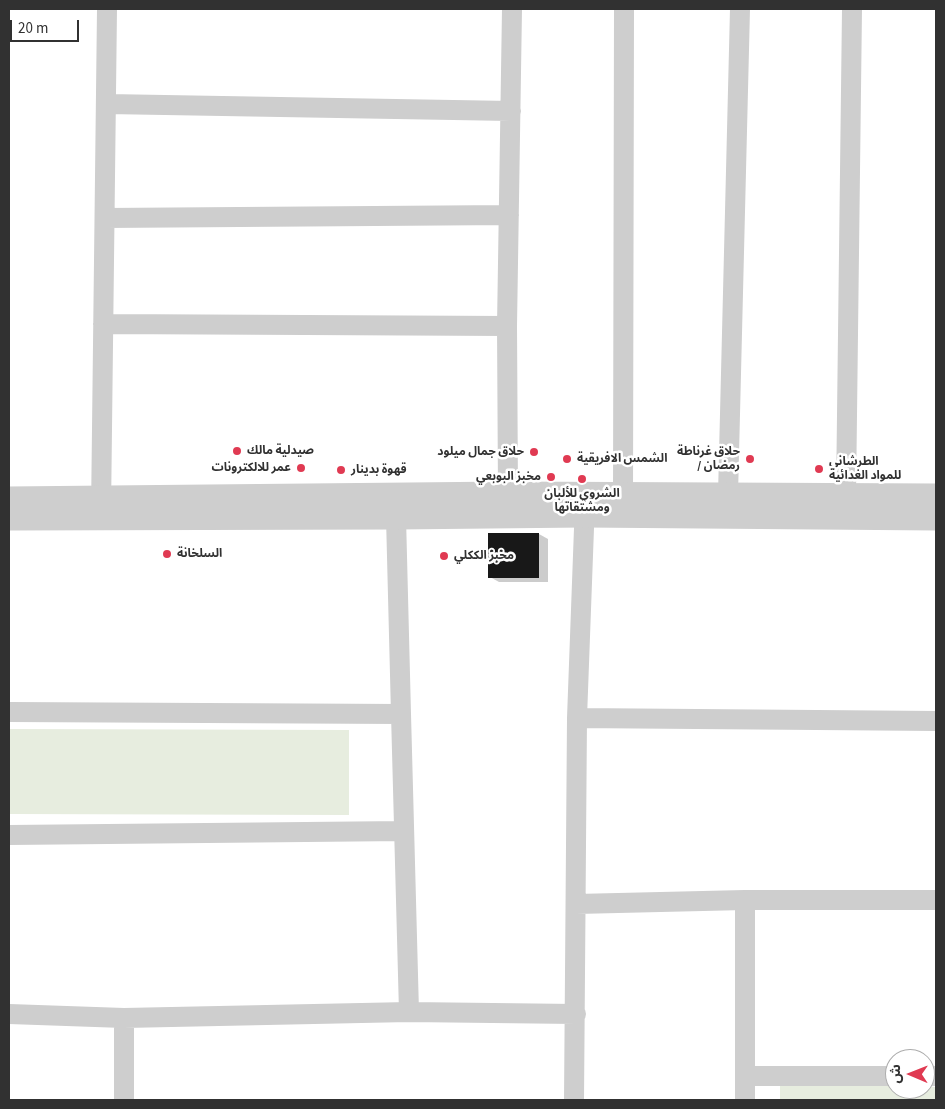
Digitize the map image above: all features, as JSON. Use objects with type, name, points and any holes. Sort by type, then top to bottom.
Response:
[{"type":"street","points":[[101,508],[107,9]]},
{"type":"street","points":[[508,494],[507,326],[512,9]]},
{"type":"street","points":[[623,494],[624,9]]},
{"type":"street","points":[[728,495],[740,9]]},
{"type":"street","points":[[846,496],[852,9]]},
{"type":"street","points":[[107,104],[511,111]]},
{"type":"street","points":[[105,218],[509,215]]},
{"type":"street","points":[[103,324],[507,326]]},
{"type":"street","points":[[9,518],[101,508],[508,494],[584,504],[936,518]]},
{"type":"street","points":[[9,499],[101,508],[396,517],[584,504],[623,494],[936,496]]},
{"type":"street","points":[[574,1100],[577,718],[584,504]]},
{"type":"street","points":[[396,517],[409,1012]]},
{"type":"street","points":[[9,712],[401,714]]},
{"type":"street","points":[[577,718],[936,721]]},
{"type":"street","points":[[9,835],[404,831]]},
{"type":"street","points":[[576,904],[745,900],[936,900]]},
{"type":"street","points":[[745,900],[745,1100]]},
{"type":"street","points":[[9,1014],[124,1018],[409,1012],[576,1014]]},
{"type":"street","points":[[124,1018],[124,1100]]},
{"type":"street","points":[[745,1076],[885,1076]]},
{"type":"shaded area","points":[[9,729],[349,730],[349,815],[9,814]]},
{"type":"shaded area","points":[[780,1083],[885,1086],[885,1099],[935,1099],[936,1087],[936,1100],[780,1100]]},
{"type":"building","points":[[488,533],[539,533],[539,578],[488,578]]},
{"type":"place","name":"صيدلية مالك","points":[[237,451]]},
{"type":"place","name":"حلاق جمال ميلود","points":[[534,452]]},
{"type":"place","name":"الشمس الافريقية","points":[[567,459]]},
{"type":"place","name":"حلاق غرناطة / رمضان","points":[[750,459]]},
{"type":"place","name":"عمر للالكترونات","points":[[301,468]]},
{"type":"place","name":"الطرشاني للمواد الغدائية","points":[[819,469]]},
{"type":"place","name":"قهوة بدينار","points":[[341,470]]},
{"type":"place","name":"مخبز البوبعي","points":[[551,477]]},
{"type":"place","name":"الشروي للألبان ومشتقاتها","points":[[582,479]]},
{"type":"place","name":"السلخانة","points":[[167,554]]},
{"type":"place","name":"مخبز الككلي","points":[[444,556]]}]
